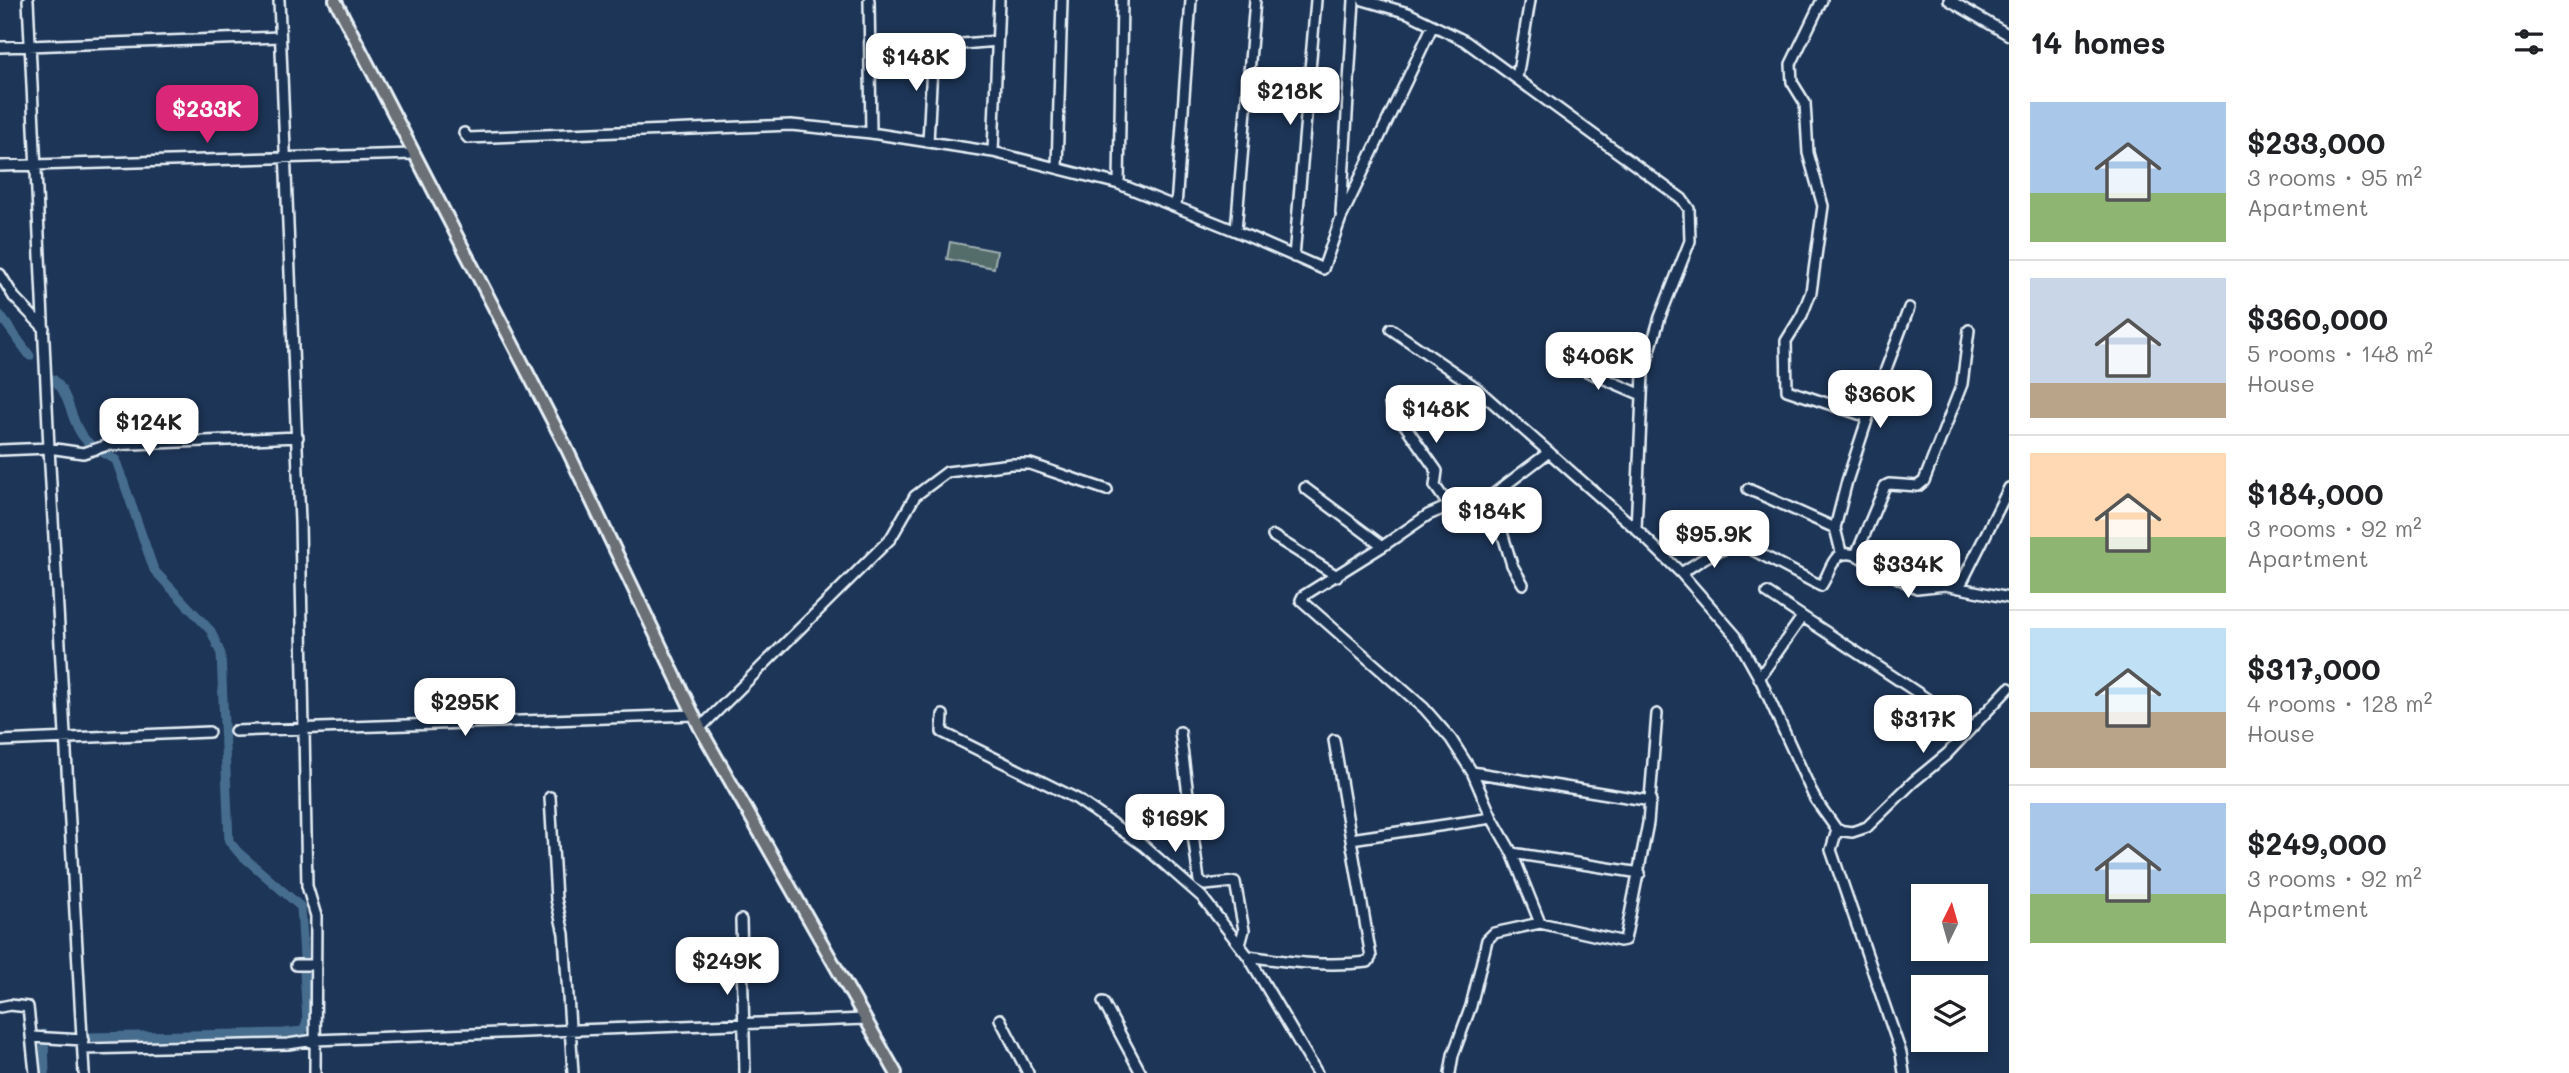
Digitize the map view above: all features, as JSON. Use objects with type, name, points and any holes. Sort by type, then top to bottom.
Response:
[{"type":"main road","points":[[335,0],[565,445],[700,729],[892,1070]]},
{"type":"street","points":[[28,0],[38,165],[49,447],[84,1073]]},
{"type":"street","points":[[279,0],[298,437],[307,887],[316,916],[315,1073]]},
{"type":"street","points":[[869,0],[871,133]]},
{"type":"street","points":[[993,152],[999,0]]},
{"type":"street","points":[[1057,168],[1062,0]]},
{"type":"street","points":[[1119,184],[1122,0]]},
{"type":"street","points":[[1176,207],[1191,0]]},
{"type":"street","points":[[1236,231],[1255,0]]},
{"type":"street","points":[[1294,257],[1316,0]]},
{"type":"street","points":[[1341,218],[1354,0]]},
{"type":"street","points":[[1363,0],[1408,13],[1465,41],[1682,200],[1689,209],[1690,241],[1660,317],[1643,374],[1636,529]]},
{"type":"street","points":[[1517,78],[1530,0]]},
{"type":"street","points":[[1822,0],[1791,64],[1792,82],[1805,103],[1808,153],[1823,206],[1811,292],[1802,315],[1786,341],[1787,390],[1868,417]]},
{"type":"street","points":[[1949,0],[2009,35]]},
{"type":"street","points":[[464,133],[468,138],[791,125],[871,133],[993,152],[1119,184],[1323,269],[1341,218],[1433,25]]},
{"type":"street","points":[[0,47],[280,37]]},
{"type":"street","points":[[870,52],[997,41]]},
{"type":"street","points":[[928,142],[933,47]]},
{"type":"street","points":[[0,166],[414,155]]},
{"type":"street","points":[[0,274],[14,297],[44,328]]},
{"type":"street","points":[[1681,573],[1717,551],[1741,546],[1821,586],[1841,552],[1835,528],[1868,417],[1909,308]]},
{"type":"street","points":[[1391,329],[1474,386],[1636,529],[1681,573],[1736,636],[1759,678],[1815,799],[1837,830],[1852,832],[1867,827],[1913,782],[1947,754],[2009,688]]},
{"type":"street","points":[[1856,555],[1885,486],[1918,486],[1924,481],[1962,384],[1969,330]]},
{"type":"street","points":[[1566,362],[1642,395]]},
{"type":"street","points":[[1390,404],[1437,471],[1435,485],[1449,506]]},
{"type":"street","points":[[0,450],[49,447],[83,453],[108,445],[298,437]]},
{"type":"street","points":[[1540,923],[1513,853],[1492,818],[1472,772],[1451,739],[1424,708],[1302,602],[1303,596],[1428,515],[1449,506],[1491,496],[1549,452]]},
{"type":"street","points":[[700,729],[891,538],[915,496],[947,472],[1030,464],[1107,490]]},
{"type":"street","points":[[1305,488],[1383,546]]},
{"type":"street","points":[[1959,588],[2009,488]]},
{"type":"street","points":[[1748,489],[1835,528]]},
{"type":"street","points":[[1491,496],[1512,565],[1523,584]]},
{"type":"street","points":[[1273,536],[1337,576]]},
{"type":"street","points":[[1841,552],[1856,555],[1917,588],[1945,585],[2009,596]]},
{"type":"street","points":[[1767,593],[1971,728]]},
{"type":"street","points":[[1759,678],[1802,617]]},
{"type":"street","points":[[235,731],[694,715]]},
{"type":"street","points":[[943,715],[942,732],[1077,799],[1144,846],[1202,897],[1248,956],[1317,1073]]},
{"type":"street","points":[[1450,1073],[1453,1055],[1471,1006],[1487,940],[1494,933],[1540,923],[1625,940],[1640,873],[1651,801],[1657,715]]},
{"type":"street","points":[[0,741],[209,732]]},
{"type":"street","points":[[1180,732],[1199,881],[1205,885],[1235,882],[1244,930],[1240,946]]},
{"type":"street","points":[[1248,956],[1318,964],[1368,962],[1371,952],[1334,740]]},
{"type":"street","points":[[1472,772],[1651,801]]},
{"type":"street","points":[[550,797],[556,900],[564,934],[573,1073]]},
{"type":"street","points":[[1351,839],[1492,818]]},
{"type":"street","points":[[1837,830],[1831,850],[1901,1053],[1904,1073]]},
{"type":"street","points":[[1513,853],[1640,873]]},
{"type":"street","points":[[741,920],[745,1073]]},
{"type":"street","points":[[296,965],[315,965]]},
{"type":"street","points":[[1103,1002],[1140,1073]]},
{"type":"street","points":[[0,1007],[10,1004],[28,1007],[39,1038],[35,1073]]},
{"type":"street","points":[[39,1038],[83,1044],[288,1044],[315,1040],[865,1018]]},
{"type":"street","points":[[1000,1019],[1028,1073]]},
{"type":"green space","points":[[950,242],[997,251],[994,268],[947,259]]},
{"type":"waterway","points":[[0,315],[30,356]]},
{"type":"waterway","points":[[53,379],[64,394],[78,429],[90,444]]},
{"type":"waterway","points":[[100,451],[116,460],[154,570],[211,631],[221,654],[229,841],[301,907],[304,958]]},
{"type":"waterway","points":[[89,1037],[303,1031],[307,1021],[304,972]]},
{"type":"waterway","points":[[44,1034],[45,1073]]}]
